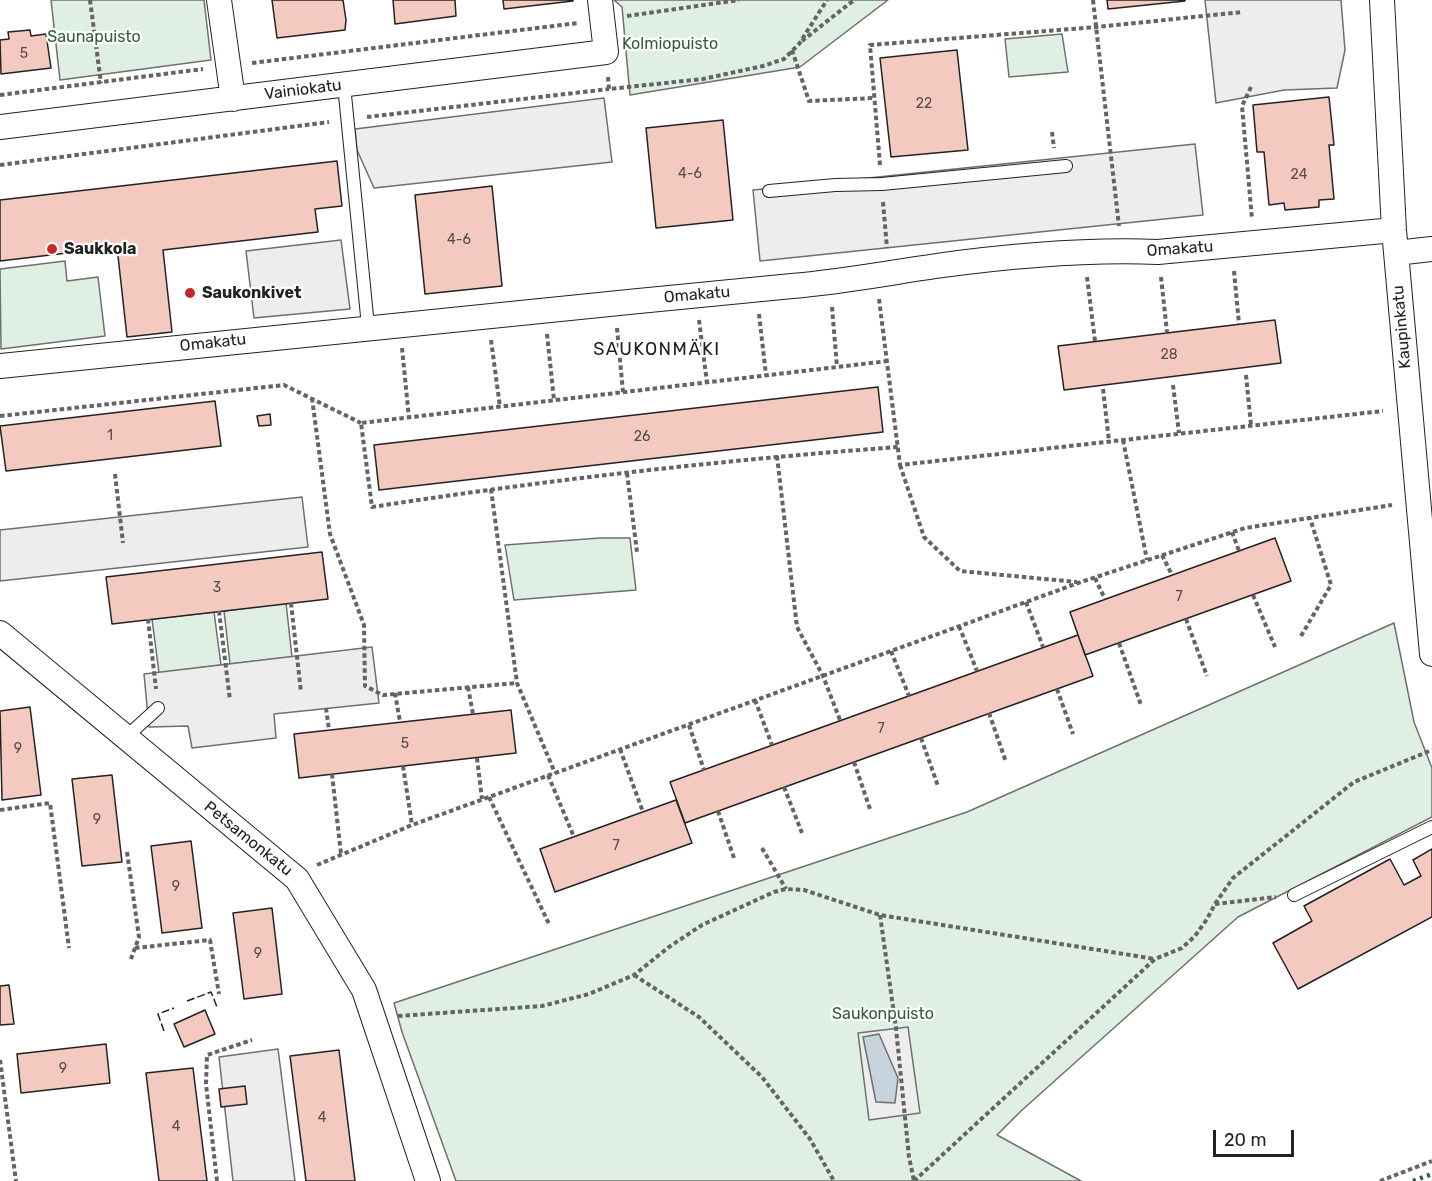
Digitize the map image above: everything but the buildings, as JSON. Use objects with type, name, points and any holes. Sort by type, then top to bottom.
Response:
[{"type":"street","points":[[219,0],[233,99]]},
{"type":"street","name":"Kaupinkatu","points":[[1382,0],[1395,241],[1432,654]]},
{"type":"street","points":[[601,10],[606,52]]},
{"type":"street","name":"Vainiokatu","points":[[0,127],[606,52]]},
{"type":"street","name":"Omakatu","points":[[0,366],[368,326],[830,283],[939,266],[1084,252],[1158,252],[1231,245],[1395,241],[1432,249]]},
{"type":"street","name":"Petsamonkatu","points":[[0,633],[297,879],[364,990],[428,1181]]},
{"type":"lane","points":[[344,85],[368,326]]},
{"type":"lane","points":[[769,191],[835,185],[882,184],[1066,166]]},
{"type":"lane","points":[[125,738],[158,708]]},
{"type":"lane","points":[[1294,896],[1432,827]]},
{"type":"path","points":[[90,0],[101,81],[100,116]]},
{"type":"path","points":[[0,94],[227,67],[601,10],[739,0]]},
{"type":"path","points":[[799,44],[827,0]]},
{"type":"path","points":[[0,165],[347,120],[703,79],[784,59],[799,44],[854,0]]},
{"type":"path","points":[[1093,0],[1122,251]]},
{"type":"path","points":[[888,253],[870,45],[1096,27],[1242,12]]},
{"type":"path","points":[[792,50],[809,101],[874,98]]},
{"type":"path","points":[[606,52],[609,89]]},
{"type":"path","points":[[1242,220],[1252,219],[1242,106],[1251,87]]},
{"type":"path","points":[[1231,245],[1239,324]]},
{"type":"path","points":[[1084,252],[1095,341]]},
{"type":"path","points":[[1158,252],[1167,332]]},
{"type":"path","points":[[875,275],[900,465],[924,537],[960,572],[1081,582]]},
{"type":"path","points":[[830,283],[837,367]]},
{"type":"path","points":[[757,290],[766,375]]},
{"type":"path","points":[[696,295],[706,383]]},
{"type":"path","points":[[614,303],[623,392]]},
{"type":"path","points":[[545,309],[555,400]]},
{"type":"path","points":[[488,315],[500,407]]},
{"type":"path","points":[[399,323],[409,418]]},
{"type":"path","points":[[0,417],[284,384],[361,423],[888,361]]},
{"type":"path","points":[[1246,375],[1251,425]]},
{"type":"path","points":[[1173,385],[1179,433]]},
{"type":"path","points":[[1103,389],[1109,441]]},
{"type":"path","points":[[312,399],[330,534],[364,625],[365,686],[382,695],[517,683]]},
{"type":"path","points":[[900,465],[1383,411]]},
{"type":"path","points":[[361,423],[372,507],[490,489],[627,473],[777,456],[898,447]]},
{"type":"path","points":[[1123,440],[1147,560]]},
{"type":"path","points":[[777,456],[797,627],[823,675],[840,720]]},
{"type":"path","points":[[627,473],[637,552]]},
{"type":"path","points":[[116,474],[123,543]]},
{"type":"path","points":[[490,489],[517,683],[555,773]]},
{"type":"path","points":[[314,866],[482,799],[1095,577],[1245,528],[1392,506]]},
{"type":"path","points":[[1301,636],[1331,585],[1310,518]]},
{"type":"path","points":[[1232,532],[1239,551]]},
{"type":"path","points":[[1162,555],[1172,575]]},
{"type":"path","points":[[1095,577],[1105,599]]},
{"type":"path","points":[[1253,595],[1275,647]]},
{"type":"path","points":[[1026,602],[1043,647]]},
{"type":"path","points":[[291,603],[301,692]]},
{"type":"path","points":[[219,611],[230,700]]},
{"type":"path","points":[[148,619],[158,708]]},
{"type":"path","points":[[1186,619],[1207,676]]},
{"type":"path","points":[[959,626],[977,671]]},
{"type":"path","points":[[1119,643],[1141,705]]},
{"type":"path","points":[[891,651],[909,696]]},
{"type":"path","points":[[468,687],[473,714]]},
{"type":"path","points":[[1057,689],[1073,734]]},
{"type":"path","points":[[395,693],[400,722]]},
{"type":"path","points":[[755,700],[772,745]]},
{"type":"path","points":[[326,708],[329,730]]},
{"type":"path","points":[[989,713],[1006,762]]},
{"type":"path","points":[[689,724],[704,770]]},
{"type":"path","points":[[921,738],[938,786]]},
{"type":"path","points":[[620,749],[643,812]]},
{"type":"path","points":[[914,1181],[1155,959],[1182,948],[1195,936],[1233,878],[1354,782],[1432,750]]},
{"type":"path","points":[[477,758],[482,799]]},
{"type":"path","points":[[854,762],[870,809]]},
{"type":"path","points":[[403,766],[412,825]]},
{"type":"path","points":[[332,774],[341,854]]},
{"type":"path","points":[[548,775],[574,837]]},
{"type":"path","points":[[784,787],[802,833]]},
{"type":"path","points":[[489,797],[549,924]]},
{"type":"path","points":[[0,810],[50,803],[69,948]]},
{"type":"path","points":[[718,811],[734,858]]},
{"type":"path","points":[[762,848],[786,889]]},
{"type":"path","points":[[127,852],[139,937],[131,959]]},
{"type":"path","points":[[376,1025],[392,1016],[542,1006],[589,994],[634,975],[669,946],[702,925],[774,892],[786,889],[804,890],[880,915],[1155,959]]},
{"type":"path","points":[[1215,904],[1294,896]]},
{"type":"path","points":[[880,915],[896,1028],[909,1157],[914,1181]]},
{"type":"path","points":[[135,948],[210,940],[219,994]]},
{"type":"path","points":[[634,975],[699,1017],[762,1077],[810,1139],[834,1181]]},
{"type":"path","points":[[217,1181],[206,1084],[207,1054],[252,1040]]},
{"type":"path","points":[[0,1060],[16,1181]]},
{"type":"path","points":[[1380,1181],[1432,1161]]},
{"type":"green space","name":"Saunapuisto","points":[[51,0],[204,0],[211,60],[60,80]]},
{"type":"green space","name":"Kolmiopuisto","points":[[614,0],[888,0],[800,67],[630,95],[622,7]]},
{"type":"green space","points":[[1062,34],[1068,72],[1009,77],[1005,39]]},
{"type":"green space","points":[[65,261],[67,281],[98,277],[105,336],[1,349],[0,269]]},
{"type":"green space","points":[[630,538],[636,590],[514,600],[505,545]]},
{"type":"green space","points":[[286,603],[292,657],[230,664],[224,611]]},
{"type":"green space","points":[[214,612],[221,665],[159,673],[152,619]]},
{"type":"green space","name":"Saukonpuisto","points":[[1394,623],[1414,722],[1432,768],[1432,817],[1238,917],[997,1135],[1081,1181],[456,1181],[402,1032],[394,1003],[967,812]]},
{"type":"shaded area","points":[[1205,0],[1341,0],[1345,50],[1337,88],[1284,90],[1216,103]]},
{"type":"shaded area","points":[[604,98],[612,162],[374,188],[357,150],[355,129]]},
{"type":"shaded area","points":[[1195,144],[1203,215],[760,261],[753,190]]},
{"type":"shaded area","points":[[341,240],[350,309],[254,318],[246,251]]},
{"type":"shaded area","points":[[302,497],[308,547],[0,581],[0,530]]},
{"type":"shaded area","points":[[372,647],[379,703],[274,714],[276,738],[192,748],[188,726],[149,727],[144,674]]},
{"type":"shaded area","points":[[908,1027],[920,1113],[869,1120],[858,1033]]},
{"type":"shaded area","points":[[879,1034],[898,1078],[895,1103],[876,1102],[863,1037]]},
{"type":"shaded area","points":[[278,1049],[295,1181],[233,1181],[219,1057]]},
{"type":"hedge","points":[[1413,1181],[1432,1174]]},
{"type":"fence","points":[[187,1001],[211,992],[217,1007]]},
{"type":"fence","points":[[164,1031],[158,1014],[174,1008]]},
{"type":"place","name":"Saukkola","points":[[52,249]]},
{"type":"place","name":"Saukonkivet","points":[[190,293]]},
{"type":"district","name":"SAUKONMÄKI","points":[[657,350]]}]
